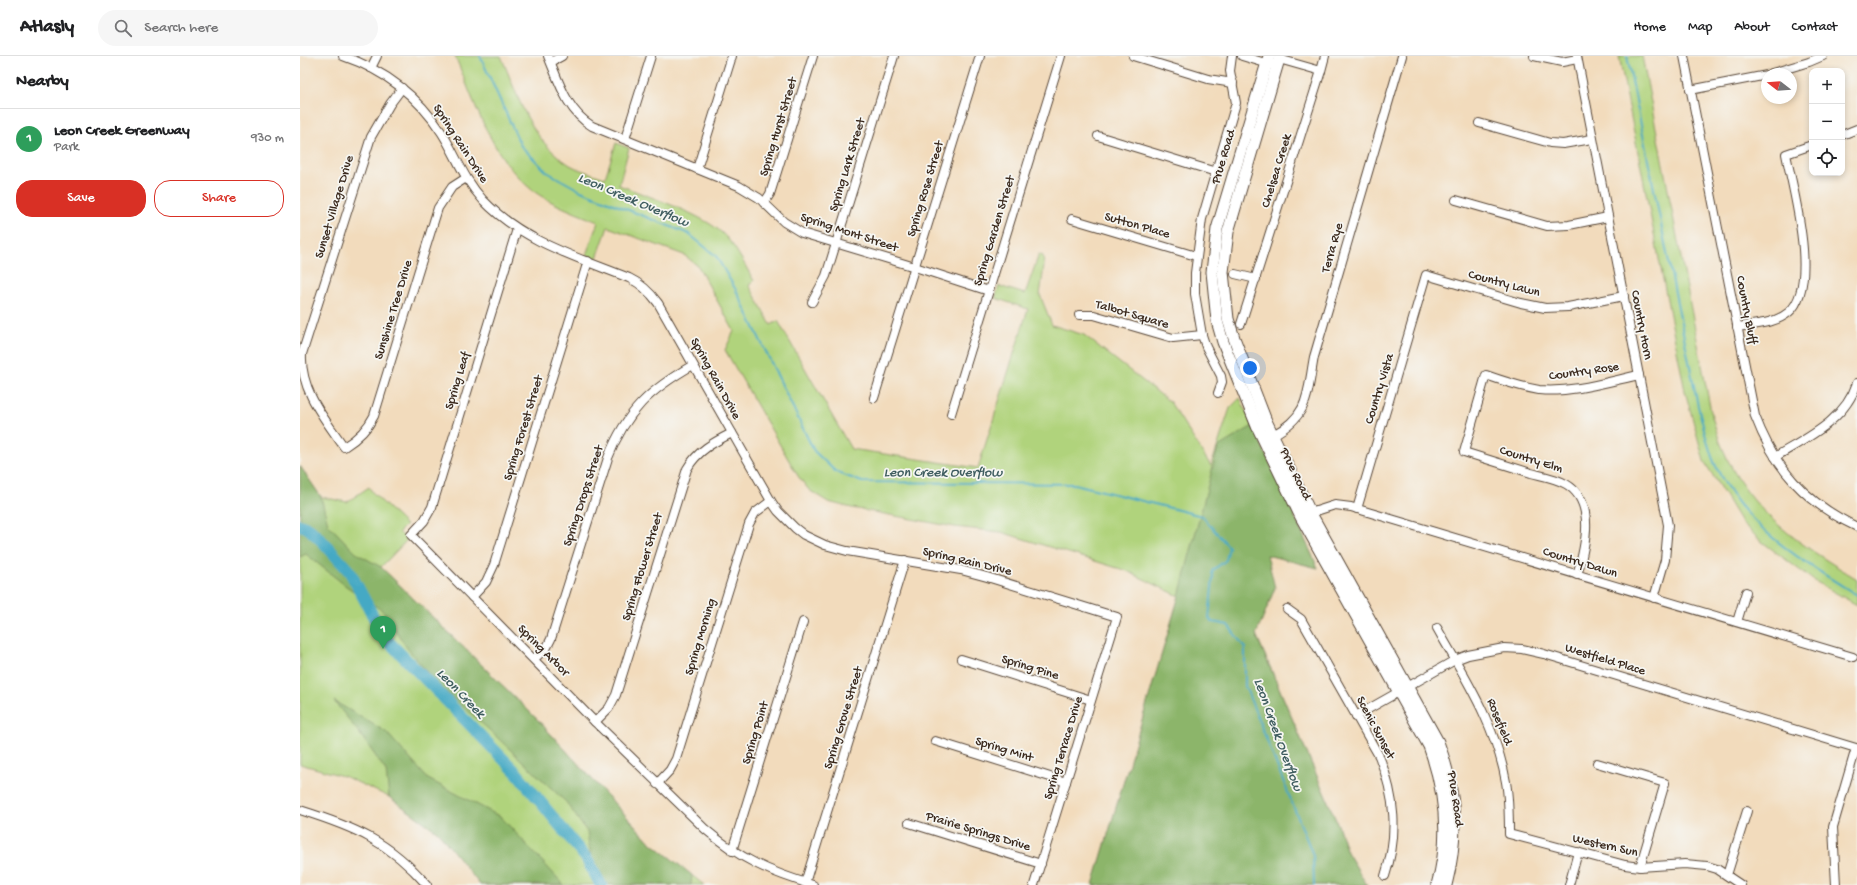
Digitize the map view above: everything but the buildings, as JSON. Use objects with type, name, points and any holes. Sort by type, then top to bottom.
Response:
[{"type":"main road","name":"Prue Road","points":[[1274,60],[1217,229],[1212,272],[1217,321],[1223,342],[1257,426],[1305,514]]},
{"type":"main road","name":"Prue Road","points":[[1274,60],[1228,232],[1223,272],[1228,319],[1234,338],[1305,514],[1334,580],[1438,742],[1452,783],[1454,828],[1453,848],[1446,885]]},
{"type":"main road","points":[[1217,229],[1228,232]]},
{"type":"main road","name":"Prue Road","points":[[1404,689],[1429,746],[1441,786],[1446,830],[1443,861],[1437,885]]},
{"type":"street","name":"Spring Rain Drive","points":[[343,56],[372,68],[402,88],[420,104],[442,134],[466,178],[483,200],[518,229],[547,245],[637,282],[651,293],[771,501],[778,511],[795,528],[820,543],[848,551],[905,560],[986,577],[1117,618]]},
{"type":"street","points":[[372,68],[377,56]]},
{"type":"street","points":[[549,59],[562,56]]},
{"type":"street","points":[[625,139],[650,56]]},
{"type":"street","points":[[697,169],[732,56]]},
{"type":"street","name":"Spring Hurst Street","points":[[764,203],[770,194],[814,56]]},
{"type":"street","name":"Spring Lark Street","points":[[812,302],[826,276],[894,56]]},
{"type":"street","name":"Spring Rose Street","points":[[874,398],[980,56]]},
{"type":"street","name":"Spring Garden Street","points":[[951,414],[1061,56]]},
{"type":"street","points":[[1133,56],[1208,79],[1233,83]]},
{"type":"street","points":[[1218,393],[1222,382],[1221,376],[1206,347],[1202,335],[1196,294],[1196,256],[1202,219],[1236,104],[1230,71],[1232,56]]},
{"type":"street","points":[[1242,56],[1274,60],[1320,71]]},
{"type":"street","name":"Chelsea Creek","points":[[1241,324],[1325,56]]},
{"type":"street","name":"Terra Rye","points":[[1273,435],[1287,427],[1297,417],[1305,404],[1314,357],[1402,56]]},
{"type":"street","points":[[1534,56],[1562,62],[1577,58]]},
{"type":"street","name":"Country Bluff","points":[[1684,56],[1755,416],[1762,434],[1775,457],[1793,482],[1806,495],[1837,518],[1857,527]]},
{"type":"street","points":[[1788,68],[1823,56]]},
{"type":"street","name":"Country Horn","points":[[1577,58],[1668,525],[1665,560],[1654,598]]},
{"type":"street","name":"Spring Mont Street","points":[[549,59],[566,97],[578,115],[592,126],[752,192],[789,226],[802,233],[989,291]]},
{"type":"street","points":[[1690,90],[1761,75]]},
{"type":"street","name":"Sunset Village Drive","points":[[344,447],[304,386],[301,370],[302,354],[371,137],[390,104],[402,88]]},
{"type":"street","points":[[1479,123],[1550,143],[1564,144],[1592,139]]},
{"type":"street","points":[[1845,134],[1857,129]]},
{"type":"street","points":[[1098,136],[1216,172]]},
{"type":"street","points":[[1737,327],[1770,322],[1790,311],[1797,302],[1804,271],[1804,248],[1786,154],[1809,146]]},
{"type":"street","name":"Sunshine Tree Drive","points":[[344,447],[364,432],[374,416],[438,208],[452,187],[466,178]]},
{"type":"street","points":[[1456,200],[1547,226],[1568,225],[1608,217]]},
{"type":"street","name":"Sutton Place","points":[[1072,219],[1196,256]]},
{"type":"street","name":"Spring Leaf","points":[[411,535],[424,521],[432,507],[518,229]]},
{"type":"street","name":"Spring Forest Street","points":[[472,597],[486,582],[494,565],[588,261]]},
{"type":"street","points":[[1235,274],[1256,279]]},
{"type":"street","name":"Country Lawn","points":[[1426,275],[1521,303],[1545,308],[1568,307],[1624,296]]},
{"type":"street","name":"Country Vista","points":[[1357,509],[1426,275]]},
{"type":"street","name":"Talbot Square","points":[[1079,315],[1094,315],[1173,338],[1202,335]]},
{"type":"street","name":"Spring Drops Street","points":[[534,659],[547,647],[551,639],[608,458],[621,429],[628,417],[661,384],[693,365]]},
{"type":"street","name":"Country Rose","points":[[1464,452],[1486,376],[1517,385],[1550,390],[1573,388],[1639,375]]},
{"type":"street","points":[[1775,457],[1836,418],[1850,400],[1857,383]]},
{"type":"street","name":"Spring Flower Street","points":[[595,722],[609,708],[616,695],[687,469],[698,454],[711,444],[732,433]]},
{"type":"street","name":"Country Elm","points":[[1464,452],[1560,481],[1575,491],[1583,504],[1586,527],[1583,555],[1577,575]]},
{"type":"street","name":"Spring Morning","points":[[657,784],[670,770],[676,759],[749,524],[755,513],[771,501]]},
{"type":"street","name":"Country Dawn","points":[[1305,514],[1335,505],[1344,505],[1853,656]]},
{"type":"street","name":"Spring Arbor","points":[[411,535],[595,722],[657,784],[705,829],[732,851],[760,866],[809,884]]},
{"type":"street","name":"Spring Grove Street","points":[[809,884],[905,560]]},
{"type":"street","points":[[1737,622],[1746,592]]},
{"type":"street","name":"Scenic Sunset","points":[[1287,609],[1302,619],[1378,756],[1387,776],[1393,802],[1395,822],[1394,843],[1385,876]]},
{"type":"street","name":"Spring Terrace Drive","points":[[1034,885],[1117,618]]},
{"type":"street","name":"Spring Point","points":[[732,851],[803,622]]},
{"type":"street","name":"Rosefield","points":[[1437,628],[1483,710],[1496,742],[1506,783],[1509,834]]},
{"type":"street","name":"Westfield Place","points":[[1356,716],[1455,660],[1484,651],[1504,648],[1522,649],[1544,654],[1856,748],[1833,827],[1836,885]]},
{"type":"street","name":"Spring Pine","points":[[961,659],[1091,700]]},
{"type":"street","name":"Spring Mint","points":[[935,741],[1066,782]]},
{"type":"street","points":[[1597,763],[1665,783],[1640,867]]},
{"type":"street","points":[[300,810],[350,827],[369,836],[402,859],[427,885]]},
{"type":"street","points":[[1727,875],[1747,811]]},
{"type":"street","name":"Prairie Springs Drive","points":[[909,823],[1041,864]]},
{"type":"street","name":"Western Sun","points":[[1509,834],[1625,865],[1640,867],[1685,864],[1706,866],[1717,869],[1740,885]]},
{"type":"street","points":[[1568,885],[1578,852]]},
{"type":"green space","points":[[455,56],[501,56],[520,102],[535,130],[544,143],[556,155],[570,165],[605,178],[616,143],[629,148],[619,185],[685,211],[698,217],[720,231],[739,254],[754,281],[749,285],[771,325],[778,321],[851,449],[978,468],[1028,309],[995,298],[999,286],[1025,294],[1039,254],[1043,256],[1044,266],[1040,295],[1052,325],[1084,335],[1170,402],[1211,466],[1230,408],[1240,398],[1318,568],[1267,555],[1256,634],[1338,825],[1347,852],[1367,885],[1093,885],[1179,596],[1127,571],[1001,532],[955,527],[852,508],[828,502],[809,490],[798,476],[725,350],[734,331],[698,266],[684,255],[608,227],[597,258],[586,255],[598,222],[547,200],[532,190],[505,162],[477,110]]},
{"type":"green space","points":[[1619,56],[1642,56],[1712,417],[1721,445],[1734,472],[1747,492],[1762,509],[1797,540],[1857,579],[1857,605],[1813,580],[1761,541],[1741,522],[1704,461],[1685,391]]},
{"type":"green space","points":[[1253,426],[1318,568],[1267,555],[1275,588],[1256,635],[1338,825],[1347,852],[1367,885],[1093,885],[1179,596],[1218,447]]},
{"type":"green space","points":[[300,466],[321,497],[347,502],[369,487],[373,493],[406,525],[399,532],[407,540],[381,567],[536,718],[649,841],[704,885],[481,885],[438,832],[389,797],[346,777],[300,764]]},
{"type":"green space","points":[[300,466],[321,497],[328,524],[356,553],[381,567],[536,718],[649,841],[692,875],[691,885],[605,885],[591,858],[587,832],[566,802],[486,727],[436,683],[407,648],[383,611],[346,586],[306,554],[300,557]]},
{"type":"green space","points":[[334,701],[386,732],[428,779],[501,817],[564,885],[480,885],[438,832],[389,797],[386,771]]},
{"type":"waterway","name":"Leon Creek Overflow","points":[[480,56],[521,146],[547,172],[581,191],[689,234],[716,256],[736,290],[814,451],[836,472],[862,482],[1075,484],[1202,516],[1229,547],[1226,560],[1212,571],[1213,577],[1209,618],[1213,622],[1228,625],[1245,648],[1245,686],[1313,855],[1314,885]]},
{"type":"waterway","points":[[1627,56],[1698,406],[1707,442],[1714,462],[1726,485],[1740,505],[1756,523],[1794,554],[1857,595]]},
{"type":"waterway","name":"Leon Creek","points":[[300,525],[308,528],[323,542],[350,572],[384,637],[517,773],[586,858],[601,885]]},
{"type":"place","name":"Leon Creek Greenway","points":[[383,649]]}]
